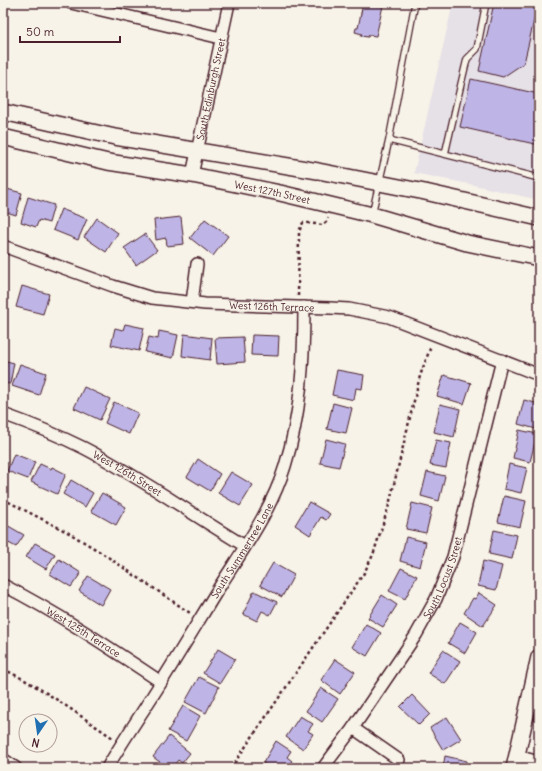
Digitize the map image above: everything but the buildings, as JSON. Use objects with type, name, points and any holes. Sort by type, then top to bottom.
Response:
[{"type":"main road","points":[[3,112],[115,137],[318,171],[425,192],[539,218]]},
{"type":"main road","name":"West 127th Street","points":[[3,137],[108,162],[192,175],[280,193],[372,215],[467,243],[539,258]]},
{"type":"main road","points":[[515,762],[539,658]]},
{"type":"street","points":[[71,3],[221,38]]},
{"type":"street","name":"South Edinburgh Street","points":[[192,175],[229,3]]},
{"type":"street","name":"West 126th Terrace","points":[[3,246],[113,286],[152,298],[205,304],[349,309],[389,317],[539,375]]},
{"type":"street","points":[[192,302],[197,264]]},
{"type":"street","name":"South Summertree Lane","points":[[107,768],[245,546],[277,488],[292,442],[299,402],[303,352],[304,307]]},
{"type":"street","name":"South Locust Street","points":[[323,768],[416,635],[436,599],[453,557],[502,360]]},
{"type":"street","name":"West 126th Street","points":[[3,414],[33,424],[84,448],[245,546]]},
{"type":"street","name":"West 125th Terrace","points":[[3,585],[21,594],[111,648],[161,682]]},
{"type":"street","points":[[352,728],[399,760]]},
{"type":"street","points":[[3,759],[16,768]]},
{"type":"street","points":[[515,762],[539,762]]},
{"type":"lane","points":[[372,215],[389,140],[415,3]]},
{"type":"lane","points":[[445,154],[467,59],[476,49],[486,3]]},
{"type":"lane","points":[[389,140],[539,178]]},
{"type":"path","points":[[304,307],[298,300],[299,233],[303,223],[308,222],[323,225],[329,216]]},
{"type":"path","points":[[231,768],[364,573],[373,555],[390,505],[420,376],[431,346]]},
{"type":"path","points":[[3,499],[69,533],[102,553],[192,615]]},
{"type":"path","points":[[3,669],[59,701],[114,739]]},
{"type":"shaded area","points":[[453,3],[539,3],[539,200],[414,173]]}]
